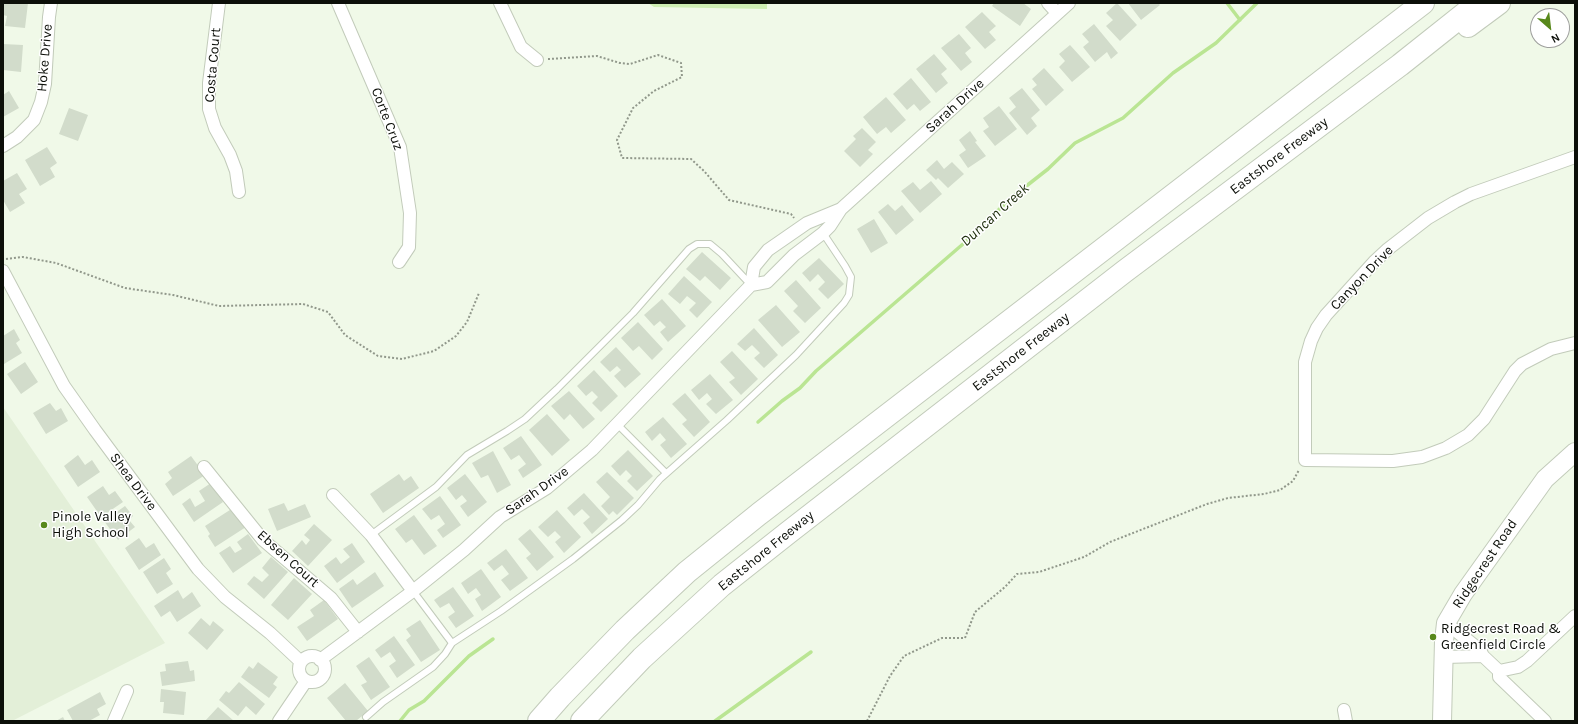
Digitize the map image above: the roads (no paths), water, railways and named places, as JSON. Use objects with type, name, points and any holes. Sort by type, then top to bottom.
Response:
[{"type":"highway","points":[[538,721],[625,630],[687,572],[759,514],[1423,3]]},
{"type":"highway","name":"Eastshore Freeway","points":[[582,721],[642,658],[728,580],[1125,271],[1400,65],[1478,3]]},
{"type":"highway","points":[[1400,65],[1439,49],[1499,3]]},
{"type":"highway","points":[[523,721],[537,710],[560,697]]},
{"type":"street","name":"Hoke Drive","points":[[3,146],[17,137],[34,120],[41,102],[45,84],[51,3]]},
{"type":"street","name":"Costa Court","points":[[219,3],[209,83],[209,109],[215,128],[230,155],[236,171],[239,192]]},
{"type":"street","name":"Corte Cruz","points":[[338,3],[400,147],[410,213],[409,247],[399,262]]},
{"type":"street","points":[[500,3],[521,47],[537,60]]},
{"type":"street","points":[[1048,3],[1057,13]]},
{"type":"street","name":"Sarah Drive","points":[[320,660],[413,591],[464,550],[500,517],[547,488],[592,450],[752,285],[767,282],[794,255],[823,233],[830,226],[841,209],[1057,13],[1070,3]]},
{"type":"street","name":"Canyon Drive","points":[[1575,157],[1471,194],[1445,208],[1388,249],[1374,262],[1326,315],[1317,328],[1307,352],[1305,362],[1305,460],[1393,461],[1422,457],[1446,448],[1468,435],[1484,419],[1515,372],[1522,364],[1551,349],[1575,343]]},
{"type":"street","name":"Sarah Drive","points":[[752,285],[754,267],[768,250],[807,223],[841,209]]},
{"type":"street","name":"Shea Drive","points":[[3,271],[64,386],[198,569],[225,597],[270,633],[301,662]]},
{"type":"street","name":"Ridgecrest Road","points":[[1442,721],[1444,641],[1446,623],[1464,592],[1545,479],[1575,452]]},
{"type":"street","name":"Ebsen Court","points":[[204,467],[262,540],[331,598],[358,632]]},
{"type":"street","points":[[333,495],[371,535],[413,591]]},
{"type":"street","points":[[1499,671],[1518,667],[1527,662],[1575,616]]},
{"type":"street","points":[[1446,623],[1480,650],[1483,656],[1499,671],[1499,677],[1545,721]]},
{"type":"street","points":[[1444,657],[1483,656]]},
{"type":"street","points":[[314,657],[320,660],[324,668],[322,676],[315,682],[306,681],[302,678],[299,673],[301,662],[307,658],[314,657]]},
{"type":"street","points":[[279,721],[306,681]]},
{"type":"street","points":[[114,721],[127,691]]},
{"type":"lane","points":[[366,717],[383,702],[433,666],[445,654],[452,643],[501,611],[622,520],[638,505],[666,473],[727,420],[796,355],[844,303],[849,295],[851,277],[846,266],[823,233]]},
{"type":"lane","points":[[371,535],[436,487],[467,455],[525,419],[633,314],[688,249],[698,244],[710,244],[722,254],[752,285]]},
{"type":"lane","points":[[617,424],[666,473]]},
{"type":"lane","points":[[413,591],[452,643]]},
{"type":"waterway","name":"Duncan Creek","points":[[1227,3],[1240,20]]},
{"type":"waterway","name":"Duncan Creek","points":[[758,422],[782,401],[800,388],[816,371],[963,244],[1011,198],[1048,169],[1075,143],[1123,118],[1173,73],[1216,43],[1257,3]]},
{"type":"waterway","name":"Duncan Creek","points":[[400,721],[409,710],[424,701],[469,656],[493,639]]},
{"type":"waterway","points":[[715,721],[811,652]]},
{"type":"place","name":"Pinole Valley High School","points":[[44,525]]},
{"type":"place","name":"Ridgecrest Road & Greenfield Circle","points":[[1433,637]]}]
